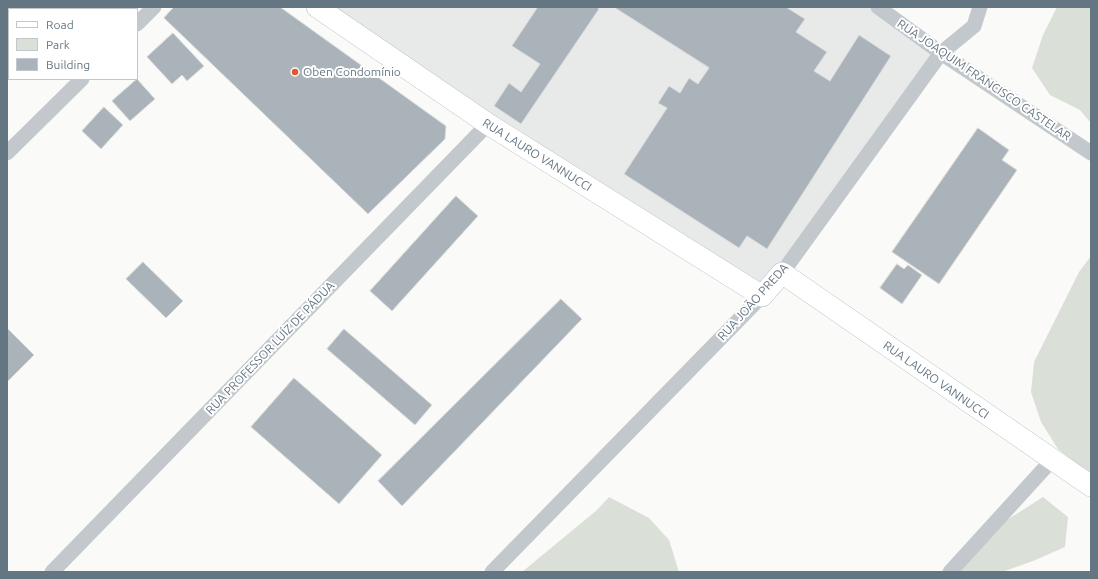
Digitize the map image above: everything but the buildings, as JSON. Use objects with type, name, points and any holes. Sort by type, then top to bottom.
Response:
[{"type":"street","points":[[138,23],[154,7]]},
{"type":"street","name":"RUA LAURO VANNUCCI","points":[[317,7],[488,124],[762,296]]},
{"type":"street","name":"RUA JOAQUIM FRANCISCO CASTELAR","points":[[878,7],[941,53],[1091,153]]},
{"type":"street","name":"RUA JOÃO PREDA","points":[[492,572],[762,296],[782,273],[941,53],[974,26],[980,7]]},
{"type":"street","points":[[7,153],[81,80]]},
{"type":"street","name":"RUA PROFESSOR LUÍZ DE PÁDUA","points":[[52,572],[488,124]]},
{"type":"street","name":"RUA LAURO VANNUCCI","points":[[782,273],[1091,486]]},
{"type":"street","points":[[950,572],[1052,460]]},
{"type":"shaded area","points":[[320,7],[874,7],[941,53],[762,296]]},
{"type":"green space","points":[[1057,7],[1091,7],[1091,123],[1080,110],[1050,95],[1032,68],[1043,35]]},
{"type":"green space","points":[[1091,256],[1091,472],[1081,467],[1058,449],[1041,422],[1031,392],[1034,362],[1079,272]]},
{"type":"green space","points":[[609,497],[649,518],[669,540],[679,572],[522,572],[597,510]]},
{"type":"green space","points":[[1043,497],[1068,517],[1065,547],[1033,561],[1002,572],[941,572],[964,550]]},
{"type":"place","name":"Oben Condomínio","points":[[295,72]]}]
